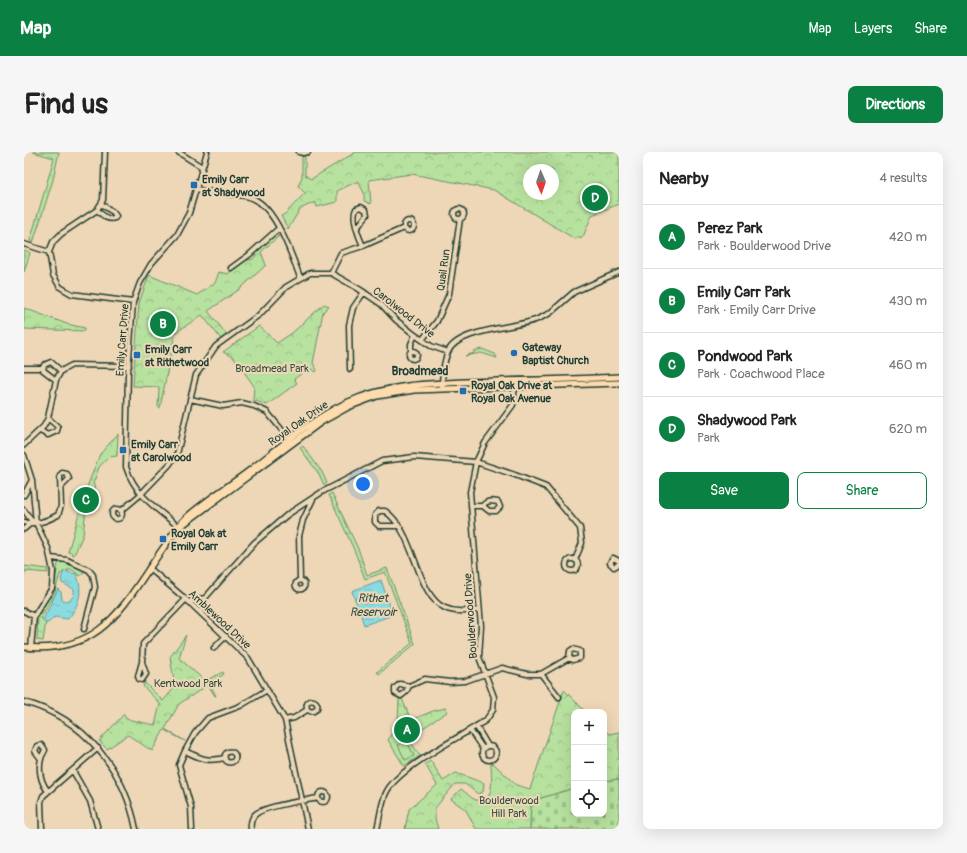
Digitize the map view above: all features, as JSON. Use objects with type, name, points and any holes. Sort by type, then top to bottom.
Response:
[{"type":"main road","name":"Royal Oak Drive","points":[[515,384],[619,377]]},
{"type":"main road","name":"Royal Oak Drive","points":[[24,647],[66,646],[90,637],[102,629],[119,610],[179,527],[291,441],[321,422],[362,401],[396,392],[442,386],[619,383]]},
{"type":"street","points":[[104,152],[103,200],[98,210],[61,234],[53,242],[49,252],[53,274],[60,287],[72,294],[133,302]]},
{"type":"street","points":[[178,152],[202,167]]},
{"type":"street","name":"Emily Carr Drive","points":[[179,527],[140,495],[131,481],[126,467],[129,366],[133,302],[140,282],[151,264],[177,235],[189,213],[207,152]]},
{"type":"street","points":[[299,152],[303,154],[308,152]]},
{"type":"street","points":[[197,190],[208,193],[249,197],[260,202],[268,210],[300,277]]},
{"type":"street","points":[[98,210],[111,220],[116,216],[113,212],[100,204]]},
{"type":"street","points":[[357,228],[367,215],[366,210],[361,207],[356,209],[354,214],[357,228],[363,246]]},
{"type":"street","name":"Quail Run","points":[[422,340],[437,321],[449,294],[460,220]]},
{"type":"street","points":[[331,273],[341,253],[363,246],[404,228]]},
{"type":"street","points":[[231,268],[249,255],[278,229]]},
{"type":"street","points":[[24,244],[49,252]]},
{"type":"street","name":"Carolwood Drive","points":[[121,511],[140,495],[169,465],[177,454],[196,375],[216,346],[259,315],[286,287],[310,272],[331,273],[364,292],[381,304],[396,320],[422,340],[448,352]]},
{"type":"street","points":[[442,386],[448,352],[455,342],[462,338],[538,319],[550,313],[574,292],[619,272]]},
{"type":"street","points":[[350,369],[349,325],[353,308],[364,292]]},
{"type":"street","points":[[411,352],[411,344],[415,335]]},
{"type":"street","points":[[43,368],[46,363],[51,362],[61,371]]},
{"type":"street","points":[[24,445],[40,431],[48,418],[56,380],[61,371],[72,365],[129,366]]},
{"type":"street","points":[[24,368],[43,368]]},
{"type":"street","points":[[43,368],[46,373],[56,380]]},
{"type":"street","name":"Boulderwood Drive","points":[[377,829],[386,792],[393,782],[407,771],[486,720],[493,710],[494,697],[479,657],[481,626],[470,492],[476,462],[485,443],[513,405],[515,384]]},
{"type":"street","points":[[190,399],[223,406],[242,403],[254,406],[267,412],[291,441]]},
{"type":"street","points":[[40,431],[48,435],[57,431],[58,427],[56,424],[48,418]]},
{"type":"street","points":[[24,455],[32,480],[36,523],[48,548],[53,571],[52,588],[34,616],[32,648]]},
{"type":"street","points":[[202,613],[205,598],[254,543],[287,516],[313,499],[352,475],[382,461],[414,457],[476,462],[546,487],[580,528],[582,543],[575,560]]},
{"type":"street","points":[[24,495],[32,480]]},
{"type":"street","points":[[24,522],[30,524],[36,523],[58,515],[62,506],[61,487]]},
{"type":"street","points":[[300,580],[299,536],[303,520],[313,499]]},
{"type":"street","points":[[471,506],[483,506]]},
{"type":"street","points":[[24,510],[31,520],[36,523]]},
{"type":"street","points":[[397,526],[379,526],[375,522],[375,515],[379,511],[385,512],[397,526],[407,539],[430,594],[436,602],[451,610],[479,610]]},
{"type":"street","points":[[24,529],[30,524]]},
{"type":"street","points":[[51,558],[67,560],[89,570],[93,575],[95,587],[84,629]]},
{"type":"street","points":[[619,561],[613,558],[610,563],[614,567],[619,564]]},
{"type":"street","name":"Amblewood Drive","points":[[149,568],[188,600],[248,658],[285,720],[308,829]]},
{"type":"street","points":[[142,662],[143,644],[188,600],[205,598]]},
{"type":"street","points":[[24,611],[34,616]]},
{"type":"street","points":[[214,648],[226,636]]},
{"type":"street","points":[[409,686],[425,679],[450,682],[464,681],[502,668],[527,674],[541,674],[569,658]]},
{"type":"street","points":[[541,674],[559,697]]},
{"type":"street","points":[[187,829],[191,827],[191,807],[179,765],[185,751],[196,733],[208,718],[240,706],[267,690]]},
{"type":"street","points":[[24,702],[59,716],[80,730],[98,748],[112,766],[127,795],[136,829]]},
{"type":"street","points":[[285,720],[294,718],[307,710]]},
{"type":"street","points":[[470,730],[483,749],[482,754],[484,758],[488,760],[493,759],[496,752],[493,748],[488,746],[476,726]]},
{"type":"street","points":[[483,749],[488,746]]},
{"type":"street","points":[[42,829],[43,796],[98,748]]},
{"type":"street","points":[[185,751],[204,761],[225,758]]},
{"type":"street","points":[[41,758],[42,784],[48,791]]},
{"type":"street","points":[[73,770],[90,801],[98,829]]},
{"type":"street","points":[[251,829],[252,819],[256,813],[266,809],[318,798]]},
{"type":"green space","points":[[33,152],[59,152],[53,180],[33,243],[30,241],[54,158]]},
{"type":"green space","points":[[356,152],[619,152],[619,204],[592,215],[583,237],[575,239],[494,190],[412,174],[369,180],[371,204],[364,201],[364,193],[358,181],[337,191],[337,202],[317,207],[315,202],[300,209],[288,229],[281,216],[285,214],[305,193],[298,186],[302,177],[302,156],[305,157],[305,175],[311,179]]},
{"type":"green space","points":[[274,235],[279,236],[261,252],[266,265],[240,289],[208,311],[227,335],[221,339],[202,315],[175,333],[160,408],[158,407],[159,387],[133,386],[139,303],[149,275],[197,295],[215,283],[219,272],[228,274],[239,262],[253,259],[263,243]]},
{"type":"green space","points":[[25,250],[30,253],[24,272],[24,252]]},
{"type":"green space","name":"Broadmead Park","points":[[324,304],[329,306],[323,312],[313,363],[317,370],[316,372],[309,368],[294,379],[297,383],[267,405],[253,400],[254,386],[234,358],[223,352],[259,326],[277,343],[292,333]]},
{"type":"green space","points":[[24,308],[67,324],[85,328],[85,331],[24,329]]},
{"type":"green space","points":[[482,349],[495,354],[497,358],[481,353],[465,356],[474,353],[474,351]]},
{"type":"green space","points":[[118,434],[117,456],[109,457],[99,467],[93,484],[95,486],[86,508],[83,535],[74,555],[68,552],[85,492],[100,454]]},
{"type":"green space","points":[[303,446],[322,472],[327,483],[324,485],[319,474],[300,448]]},
{"type":"green space","points":[[332,493],[359,551],[367,575],[387,568],[415,644],[379,674],[377,672],[412,643],[385,572],[365,579],[355,552],[329,495]]},
{"type":"green space","points":[[60,561],[67,562],[83,569],[84,573],[80,576],[71,569],[60,574],[55,592],[41,618],[46,621],[43,641],[37,640],[38,616],[54,587],[58,564]]},
{"type":"green space","points":[[24,566],[48,569],[48,573],[25,571],[24,575]]},
{"type":"green space","name":"Kentwood Park","points":[[186,635],[179,658],[205,681],[223,672],[224,674],[210,684],[216,696],[208,685],[179,704],[165,729],[185,741],[164,730],[152,751],[128,735],[107,749],[99,741],[124,714],[126,719],[155,725],[160,704],[143,686],[145,683],[163,701],[175,687],[170,657]]},
{"type":"green space","name":"Boulderwood Hill Park","points":[[564,690],[583,709],[571,709],[571,789],[531,801],[530,829],[476,829],[466,810],[451,799],[461,789],[476,800],[482,801],[487,798],[490,794],[492,781],[491,764],[493,763],[516,785],[530,789]]},
{"type":"green space","points":[[399,699],[402,699],[411,720],[433,711],[446,708],[447,712],[408,738],[420,756],[404,766],[388,740],[398,722]]},
{"type":"green space","points":[[607,732],[609,734],[619,732],[619,779],[607,781]]},
{"type":"green space","points":[[407,741],[414,756],[405,760],[398,745]]},
{"type":"green space","name":"Boulderwood Hill Park","points":[[431,761],[443,781],[456,773],[484,783],[483,792],[478,794],[465,784],[455,784],[435,808],[435,819],[438,829],[405,829],[409,809],[437,785],[425,764]]},
{"type":"green space","points":[[619,779],[619,829],[530,829],[531,801],[571,789],[571,817],[607,817],[607,781]]},
{"type":"water","points":[[64,571],[76,574],[80,586],[79,597],[75,609],[68,619],[55,617],[48,623],[45,623],[43,620],[58,589],[61,592],[62,600],[65,601],[70,600],[74,594],[74,589],[62,583],[61,579]]},
{"type":"water","name":"Rithet Reservoir","points":[[381,580],[393,615],[364,625],[360,612],[354,614],[352,607],[357,605],[352,591]]},
{"type":"place","name":"Emily Carr at Shadywood","points":[[194,185]]},
{"type":"place","name":"Shadywood Park","points":[[595,198]]},
{"type":"place","name":"Emily Carr Park","points":[[163,324]]},
{"type":"place","name":"Gateway Baptist Church","points":[[514,353]]},
{"type":"place","name":"Emily Carr at Rithetwood","points":[[137,355]]},
{"type":"place","name":"Royal Oak Drive at Royal Oak Avenue","points":[[463,391]]},
{"type":"place","name":"Emily Carr at Carolwood","points":[[123,450]]},
{"type":"place","name":"Pondwood Park","points":[[86,500]]},
{"type":"place","name":"Royal Oak at Emily Carr","points":[[163,539]]},
{"type":"place","name":"Perez Park","points":[[407,730]]},
{"type":"district","name":"Broadmead","points":[[420,371]]}]
